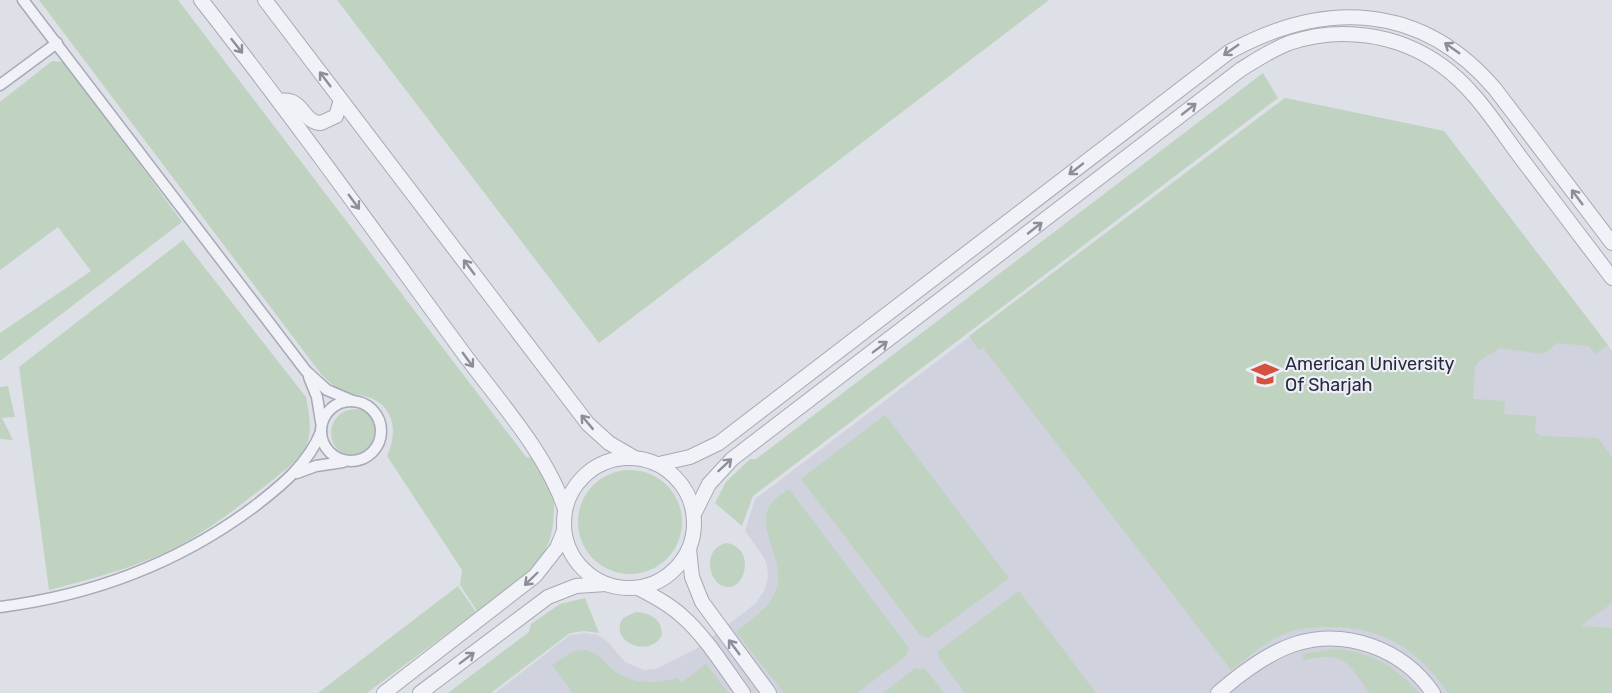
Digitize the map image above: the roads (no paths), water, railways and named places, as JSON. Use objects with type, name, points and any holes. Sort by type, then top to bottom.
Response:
[{"type":"street","points":[[23,0],[306,372],[327,390],[363,403],[378,416],[382,435],[379,445],[365,459],[316,466],[289,478]]},
{"type":"street","points":[[201,0],[280,100],[543,461],[552,476],[565,509]]},
{"type":"street","points":[[265,0],[588,424],[609,443],[633,457],[659,464],[672,473],[682,485],[690,499],[694,514],[694,532],[689,549],[671,573],[653,584],[638,588],[622,588],[592,577],[576,561],[568,547],[564,531],[565,509],[572,491],[589,471],[607,461],[633,457]]},
{"type":"street","points":[[659,464],[690,457],[719,443],[1229,52],[1251,37],[1276,25],[1302,17],[1338,13],[1383,16],[1434,35],[1457,50],[1495,89],[1612,243]]},
{"type":"street","points":[[694,514],[709,484],[732,459],[1240,70],[1263,55],[1314,36],[1359,35],[1394,41],[1419,51],[1442,65],[1479,104],[1612,278]]},
{"type":"street","points":[[0,85],[57,43]]},
{"type":"street","points":[[0,80],[14,75]]},
{"type":"street","points":[[280,100],[292,101],[311,120],[321,123],[336,116],[341,100]]},
{"type":"street","points":[[306,372],[317,397],[324,445],[333,456],[345,462]]},
{"type":"street","points":[[0,607],[28,604],[81,592],[122,579],[153,567],[211,536],[256,506],[289,478],[308,457],[325,415],[342,402],[353,401]]},
{"type":"street","points":[[384,693],[535,576],[552,555],[564,531]]},
{"type":"street","points":[[689,549],[689,563],[696,590],[710,614],[770,693]]},
{"type":"street","points":[[420,693],[548,597],[576,586],[606,584]]},
{"type":"street","points":[[638,588],[673,608],[693,627],[743,693]]},
{"type":"street","points":[[693,627],[710,614]]},
{"type":"street","points":[[1218,693],[1265,658],[1280,650],[1304,642],[1328,639],[1361,642],[1392,655],[1412,669],[1433,693]]},
{"type":"place","name":"American University Of Sharjah","points":[[1265,374]]}]
